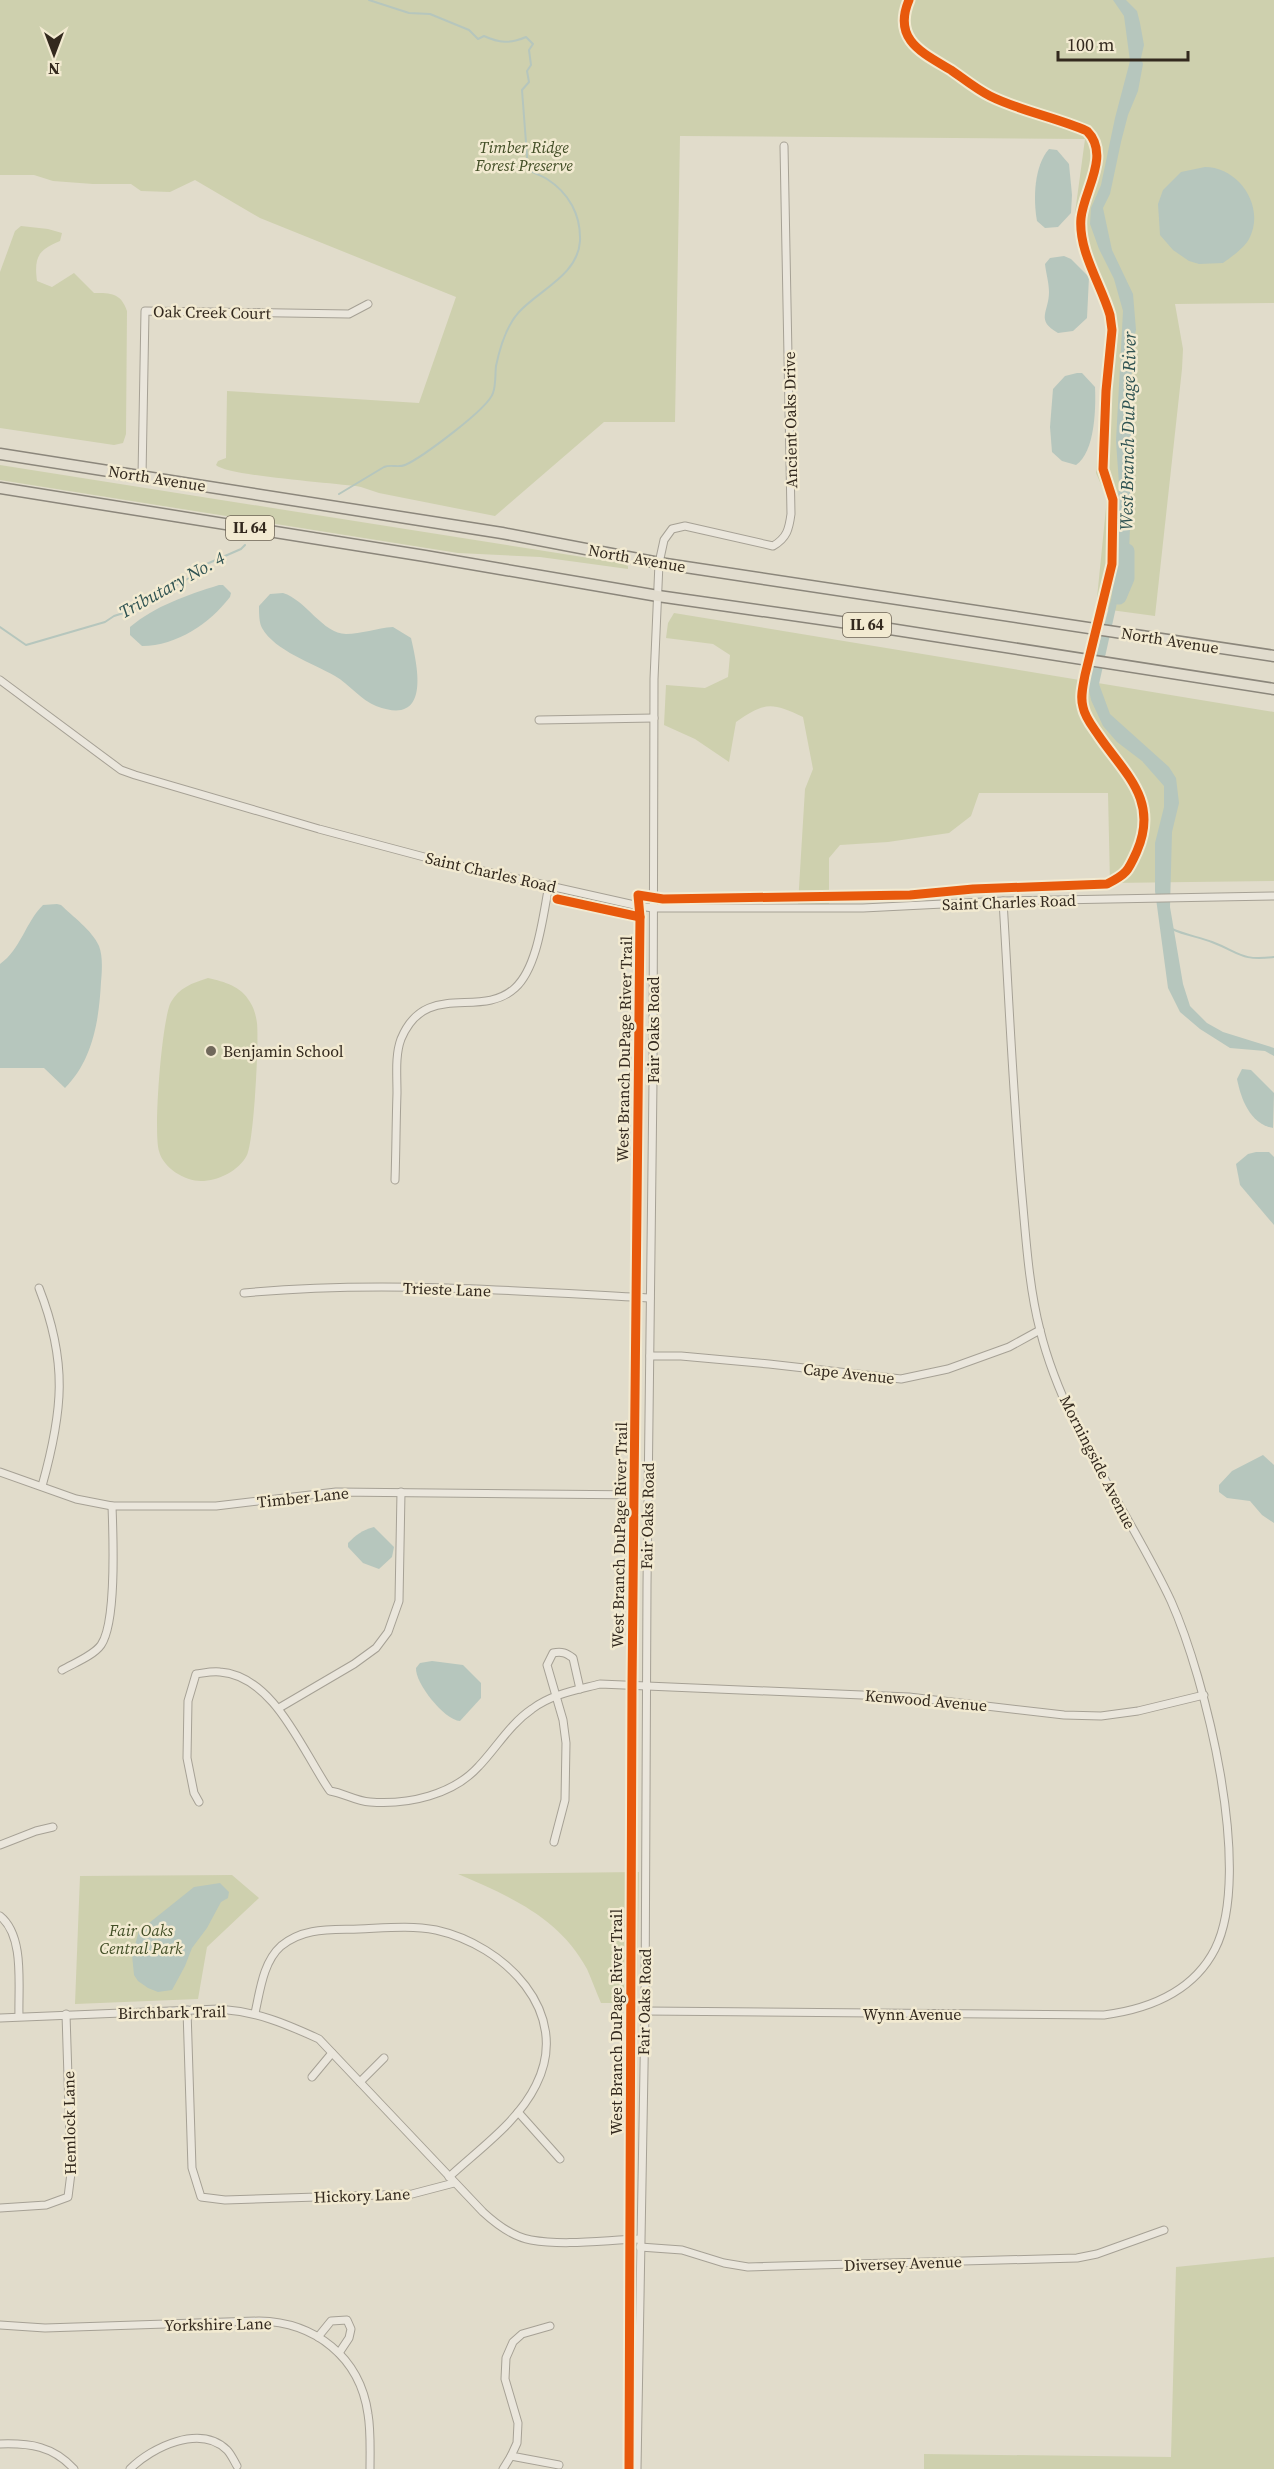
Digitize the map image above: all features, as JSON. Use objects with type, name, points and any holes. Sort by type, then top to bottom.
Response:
[{"type":"main road","name":"North Avenue","points":[[0,454],[502,533],[659,563],[1274,656]]},
{"type":"main road","name":"North Avenue","points":[[0,488],[658,596],[1075,657],[1274,689]]},
{"type":"street","name":"Ancient Oaks Drive","points":[[659,563],[664,540],[672,529],[686,526],[773,546],[783,540],[788,531],[791,513],[784,146]]},
{"type":"street","name":"Oak Creek Court","points":[[142,476],[145,311],[349,314],[369,304]]},
{"type":"street","name":"Fair Oaks Road","points":[[637,2469],[645,2012],[654,718],[659,563]]},
{"type":"street","name":"Saint Charles Road","points":[[0,681],[121,770],[135,775],[279,819],[443,862],[653,908],[864,908],[1003,901],[1274,896]]},
{"type":"street","points":[[539,720],[654,718]]},
{"type":"street","points":[[395,1180],[397,1055],[404,1034],[414,1018],[433,1006],[456,1001],[472,1003],[491,1001],[515,988],[532,960],[549,885]]},
{"type":"street","name":"Morningside Avenue","points":[[1003,901],[1017,1142],[1027,1246],[1040,1330],[1072,1414],[1170,1601],[1188,1643],[1204,1695],[1217,1754],[1226,1821],[1228,1892],[1223,1930],[1214,1952],[1192,1978],[1174,1993]]},
{"type":"street","name":"Trieste Lane","points":[[244,1293],[290,1289],[419,1286],[650,1298]]},
{"type":"street","points":[[39,1288],[54,1331],[60,1390],[57,1429],[42,1486]]},
{"type":"street","name":"Cape Avenue","points":[[650,1356],[681,1356],[770,1364],[902,1379],[948,1369],[1009,1347],[1040,1330]]},
{"type":"street","name":"Timber Lane","points":[[0,1472],[76,1499],[112,1506],[216,1506],[266,1502],[323,1492],[648,1495]]},
{"type":"street","points":[[279,1708],[354,1664],[376,1648],[388,1632],[399,1601],[401,1492]]},
{"type":"street","points":[[62,1670],[85,1658],[102,1644],[110,1616],[112,1506]]},
{"type":"street","points":[[554,1842],[565,1800],[566,1743],[547,1665],[553,1653],[560,1652],[573,1658],[580,1689]]},
{"type":"street","name":"Kenwood Avenue","points":[[199,1802],[194,1793],[187,1758],[188,1701],[196,1674],[217,1671],[252,1685],[279,1708],[293,1727],[310,1762],[330,1791],[359,1801],[408,1801],[440,1792],[477,1768],[518,1719],[534,1707],[556,1695],[600,1684],[909,1697],[1064,1715],[1101,1716],[1137,1711],[1204,1695]]},
{"type":"street","points":[[0,1845],[53,1827]]},
{"type":"street","points":[[0,1916],[6,1921],[15,1938],[19,2016]]},
{"type":"street","name":"Hickory Lane","points":[[188,2010],[192,2168],[201,2197],[225,2200],[412,2194],[452,2180],[518,2112],[537,2085],[543,2068],[546,2044],[541,2013],[531,1992],[518,1975],[499,1960],[455,1936],[419,1928],[319,1930],[304,1933],[280,1947],[268,1965],[255,2013]]},
{"type":"street","name":"Wynn Avenue","points":[[645,2012],[1104,2015],[1130,2012],[1152,2005],[1174,1993]]},
{"type":"street","name":"Birchbark Trail","points":[[0,2018],[219,2009],[255,2013],[319,2039],[493,2221],[529,2240],[640,2243]]},
{"type":"street","name":"Hemlock Lane","points":[[0,2208],[46,2205],[68,2197],[71,2173],[66,2014]]},
{"type":"street","points":[[312,2077],[332,2053]]},
{"type":"street","points":[[360,2082],[384,2058]]},
{"type":"street","points":[[518,2112],[560,2160]]},
{"type":"street","name":"Diversey Avenue","points":[[640,2243],[682,2250],[724,2263],[748,2267],[1069,2258],[1097,2254],[1164,2230]]},
{"type":"street","points":[[318,2337],[331,2321],[347,2320],[351,2329],[339,2353]]},
{"type":"street","name":"Yorkshire Lane","points":[[0,2325],[45,2328],[267,2322],[292,2325],[330,2343],[352,2371],[365,2398],[368,2413],[370,2469]]},
{"type":"street","points":[[502,2469],[517,2443],[518,2423],[505,2379],[506,2358],[513,2342],[522,2334],[550,2326]]},
{"type":"street","points":[[130,2469],[158,2448],[196,2439],[218,2443],[229,2451],[237,2466]]},
{"type":"street","points":[[0,2444],[20,2443],[41,2446],[58,2455],[74,2469]]},
{"type":"street","points":[[511,2457],[559,2465]]},
{"type":"green space","name":"Timber Ridge Forest Preserve","points":[[0,0],[1274,0],[1274,303],[1175,304],[1183,349],[1182,369],[1155,616],[1096,608],[1107,498],[1096,473],[1108,308],[1082,257],[1075,213],[1085,139],[680,136],[675,422],[604,422],[495,516],[379,493],[361,487],[240,473],[216,465],[218,461],[226,458],[227,391],[419,403],[456,297],[260,218],[195,180],[170,192],[141,191],[131,184],[93,184],[53,181],[34,175],[0,175]]},
{"type":"green space","points":[[21,226],[62,233],[60,241],[39,255],[36,266],[37,281],[52,287],[74,273],[94,293],[115,295],[125,305],[127,311],[126,434],[123,443],[114,445],[0,428],[0,272],[15,231]]},
{"type":"green space","points":[[0,465],[621,563],[628,566],[628,569],[540,557],[458,553],[0,480]]},
{"type":"green space","points":[[674,613],[1274,712],[1274,881],[1110,883],[1108,793],[979,793],[971,816],[949,833],[888,842],[840,845],[829,858],[829,904],[798,904],[805,789],[813,769],[803,717],[768,706],[746,715],[736,722],[729,762],[695,739],[664,725],[666,685],[705,688],[728,677],[730,655],[713,644],[666,638],[668,623]]},
{"type":"green space","points":[[208,978],[242,992],[253,1007],[257,1023],[257,1050],[254,1112],[247,1155],[239,1166],[227,1174],[201,1181],[182,1176],[165,1163],[159,1151],[157,1122],[164,1029],[171,1002],[186,987]]},
{"type":"green space","points":[[639,1872],[637,2003],[601,2003],[587,1969],[576,1951],[562,1935],[531,1910],[514,1900],[458,1874]]},
{"type":"green space","name":"Fair Oaks Central Park","points":[[232,1875],[259,1898],[207,1947],[198,1999],[75,2004],[80,1876]]},
{"type":"green space","points":[[1274,2257],[1274,2469],[924,2469],[924,2454],[1171,2457],[1176,2267]]},
{"type":"water","points":[[1113,0],[1126,0],[1137,11],[1144,45],[1138,91],[1128,115],[1110,194],[1103,208],[1112,250],[1133,294],[1136,330],[1133,342],[1131,390],[1132,473],[1127,587],[1117,603],[1099,684],[1110,714],[1169,767],[1176,778],[1179,803],[1172,832],[1170,907],[1183,984],[1190,1006],[1207,1023],[1223,1032],[1274,1048],[1274,1056],[1265,1051],[1230,1048],[1200,1029],[1180,1012],[1168,988],[1155,891],[1155,843],[1164,807],[1164,786],[1142,761],[1117,742],[1103,726],[1091,700],[1088,686],[1112,596],[1119,484],[1116,441],[1123,311],[1114,279],[1090,224],[1091,208],[1101,185],[1130,61],[1124,16]]},
{"type":"water","points":[[1049,149],[1057,150],[1069,164],[1072,195],[1071,213],[1058,227],[1045,228],[1037,221],[1035,193],[1040,164]]},
{"type":"water","points":[[1205,167],[1228,173],[1238,181],[1246,190],[1254,213],[1254,225],[1248,241],[1223,263],[1199,264],[1189,261],[1173,250],[1160,235],[1158,204],[1163,190],[1181,172]]},
{"type":"water","points":[[1064,256],[1071,259],[1089,277],[1087,318],[1073,331],[1058,333],[1045,320],[1049,285],[1045,264],[1050,258]]},
{"type":"water","points":[[1082,373],[1095,387],[1095,396],[1091,440],[1082,459],[1076,465],[1062,461],[1052,452],[1050,427],[1053,389],[1065,376]]},
{"type":"water","points":[[223,585],[231,593],[230,597],[213,616],[192,631],[168,642],[142,646],[130,635],[130,627],[150,613],[183,597]]},
{"type":"water","points":[[283,593],[299,602],[322,623],[338,633],[352,634],[393,627],[411,638],[418,678],[413,702],[406,708],[394,710],[376,706],[335,676],[295,656],[276,643],[261,626],[259,606],[270,594]]},
{"type":"water","points":[[43,905],[61,905],[92,934],[99,946],[102,964],[100,996],[93,1039],[82,1065],[65,1088],[44,1068],[0,1068],[0,964],[13,951]]},
{"type":"water","points":[[1242,1069],[1251,1070],[1274,1093],[1273,1128],[1258,1121],[1248,1110],[1237,1079]]},
{"type":"water","points":[[1269,1152],[1274,1157],[1274,1225],[1240,1185],[1236,1164],[1248,1154]]},
{"type":"water","points":[[1263,1455],[1274,1465],[1274,1523],[1262,1515],[1250,1501],[1227,1498],[1219,1492],[1219,1485],[1232,1471]]},
{"type":"water","points":[[374,1527],[394,1547],[392,1557],[379,1569],[363,1563],[348,1547],[348,1543],[357,1535]]},
{"type":"water","points":[[432,1661],[463,1665],[481,1683],[481,1698],[460,1721],[453,1719],[439,1708],[420,1682],[416,1668],[420,1663]]},
{"type":"water","points":[[220,1883],[229,1892],[228,1898],[221,1902],[207,1928],[192,1948],[172,1990],[158,1992],[138,1981],[134,1975],[132,1955],[139,1931],[194,1887]]},
{"type":"waterway","name":"Tributary No. 4","points":[[339,494],[384,467],[402,466],[413,461],[479,410],[493,393],[496,366],[510,324],[527,304],[565,273],[578,253],[580,241],[576,214],[562,191],[528,169],[522,90],[529,82],[527,71],[531,65],[529,50],[533,44],[526,37],[510,42],[484,36],[478,39],[469,30],[430,14],[409,13],[369,0]]},
{"type":"waterway","name":"Tributary No. 4","points":[[0,627],[26,645],[105,622],[114,616],[133,610],[189,578],[202,566],[241,549],[245,545]]},
{"type":"waterway","name":"West Branch DuPage River","points":[[1119,597],[1127,578],[1127,551]]},
{"type":"waterway","points":[[1172,929],[1212,942],[1247,957],[1274,957]]},
{"type":"cycle path","name":"West Branch DuPage River Trail","points":[[629,2469],[632,1686],[640,917],[638,895],[663,899],[910,895],[973,889],[1107,884],[1129,868],[1143,833],[1142,802],[1128,776],[1090,722],[1084,711],[1082,699],[1085,675],[1112,564],[1113,500],[1103,469],[1106,391],[1112,330],[1106,303],[1086,255],[1081,230],[1083,207],[1096,162],[1097,151],[1094,140],[1087,131],[990,96],[930,58],[913,44],[907,35],[904,25],[909,0]]},
{"type":"cycle path","points":[[557,899],[640,917]]},
{"type":"place","name":"Benjamin School","points":[[211,1051]]}]
